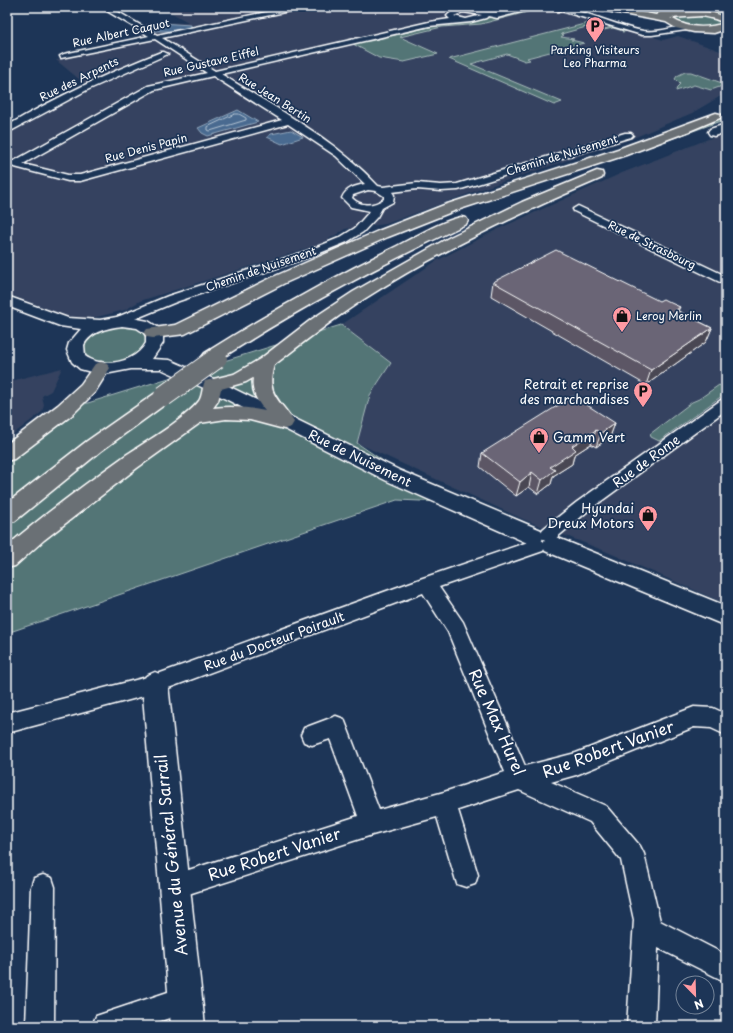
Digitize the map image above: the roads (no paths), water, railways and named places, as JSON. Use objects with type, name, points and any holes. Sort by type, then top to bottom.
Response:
[{"type":"main road","points":[[601,7],[670,22],[694,13],[725,24]]},
{"type":"main road","points":[[610,7],[654,15],[686,28],[711,30],[725,24]]},
{"type":"main road","points":[[628,7],[725,24]]},
{"type":"main road","points":[[7,508],[84,448],[263,323],[352,274],[476,215],[723,116]]},
{"type":"main road","points":[[352,274],[375,259],[455,220],[723,116]]},
{"type":"main road","points":[[150,335],[179,330],[279,280],[383,234],[449,208],[622,152],[723,116]]},
{"type":"main road","points":[[700,137],[722,129]]},
{"type":"main road","points":[[7,559],[36,534],[130,463],[195,417],[209,401],[212,385],[240,378],[266,363],[318,323],[359,295],[455,240],[527,205],[603,173],[483,217],[392,258],[301,306],[214,358]]},
{"type":"main road","points":[[266,363],[260,382],[262,394],[284,422]]},
{"type":"main road","points":[[7,454],[65,410],[88,388],[101,368]]},
{"type":"main road","points":[[7,515],[162,394]]},
{"type":"main road","points":[[195,417],[226,413],[250,414],[284,422]]},
{"type":"street","name":"Rue Jean Bertin","points":[[107,7],[109,10],[156,37],[338,154],[382,191]]},
{"type":"street","name":"Rue Albert Caquot","points":[[64,56],[299,7]]},
{"type":"street","points":[[483,15],[507,13],[536,7]]},
{"type":"street","points":[[551,7],[567,10],[640,33],[653,34],[670,22]]},
{"type":"street","name":"Rue Gustave Eiffel","points":[[429,24],[449,12],[464,11],[483,15]]},
{"type":"street","points":[[449,12],[459,20]]},
{"type":"street","name":"Rue Gustave Eiffel","points":[[11,164],[151,88],[429,24],[470,20],[483,15]]},
{"type":"street","name":"Rue des Arpents","points":[[7,130],[83,87],[123,69],[164,54]]},
{"type":"street","name":"Rue Denis Papin","points":[[11,164],[68,178],[80,178],[290,122]]},
{"type":"street","name":"Chemin de Nuisement","points":[[120,321],[172,299],[311,253],[343,240],[359,230],[367,222],[373,215],[377,206],[386,203],[389,200],[382,191],[417,186],[441,188],[458,187],[628,135]]},
{"type":"street","points":[[357,171],[357,189]]},
{"type":"street","points":[[377,206],[361,207],[351,203],[347,198],[349,193],[357,189],[382,191]]},
{"type":"street","points":[[361,207],[366,216],[367,222]]},
{"type":"street","name":"Rue de Strasbourg","points":[[578,209],[726,281]]},
{"type":"street","points":[[7,301],[66,323],[100,325],[120,321],[132,321],[150,335],[164,364]]},
{"type":"street","points":[[100,325],[79,338],[75,346],[75,354],[80,361],[89,366],[101,368],[131,364],[140,359],[150,335],[150,308]]},
{"type":"street","points":[[66,323],[79,338]]},
{"type":"street","name":"Rue de Nuisement","points":[[131,364],[164,364],[212,385],[394,476],[726,616]]},
{"type":"street","name":"Rue de Rome","points":[[543,540],[583,506],[726,403]]},
{"type":"street","name":"Rue du Docteur Poirault","points":[[7,723],[155,684],[543,540]]},
{"type":"street","name":"Rue Max Hurel","points":[[427,584],[456,628],[519,780],[598,814],[632,854],[647,920],[641,1026]]},
{"type":"street","name":"Avenue du Général Sarrail","points":[[155,684],[165,796],[176,886],[187,1013]]},
{"type":"street","name":"Rue Robert Vanier","points":[[176,886],[372,823],[576,764],[694,717],[713,718],[726,725]]},
{"type":"street","points":[[312,735],[336,726],[372,823]]},
{"type":"street","points":[[444,803],[466,875]]},
{"type":"street","points":[[40,1026],[43,887]]},
{"type":"street","points":[[647,928],[726,969]]},
{"type":"street","points":[[106,1026],[187,1013]]},
{"type":"water","points":[[161,23],[190,25],[193,27],[169,31],[155,31],[147,26]]},
{"type":"water","points":[[238,110],[258,122],[208,136],[202,133],[198,128]]},
{"type":"water","points":[[291,130],[303,137],[282,144],[267,137],[271,134]]},
{"type":"place","name":"Parking Visiteurs Leo Pharma","points":[[595,43]]},
{"type":"place","name":"Leroy Merlin","points":[[622,333]]},
{"type":"place","name":"Retrait et reprise des marchandises","points":[[643,408]]},
{"type":"place","name":"Gamm Vert","points":[[539,454]]},
{"type":"place","name":"Hyundai Dreux Motors","points":[[648,532]]}]
